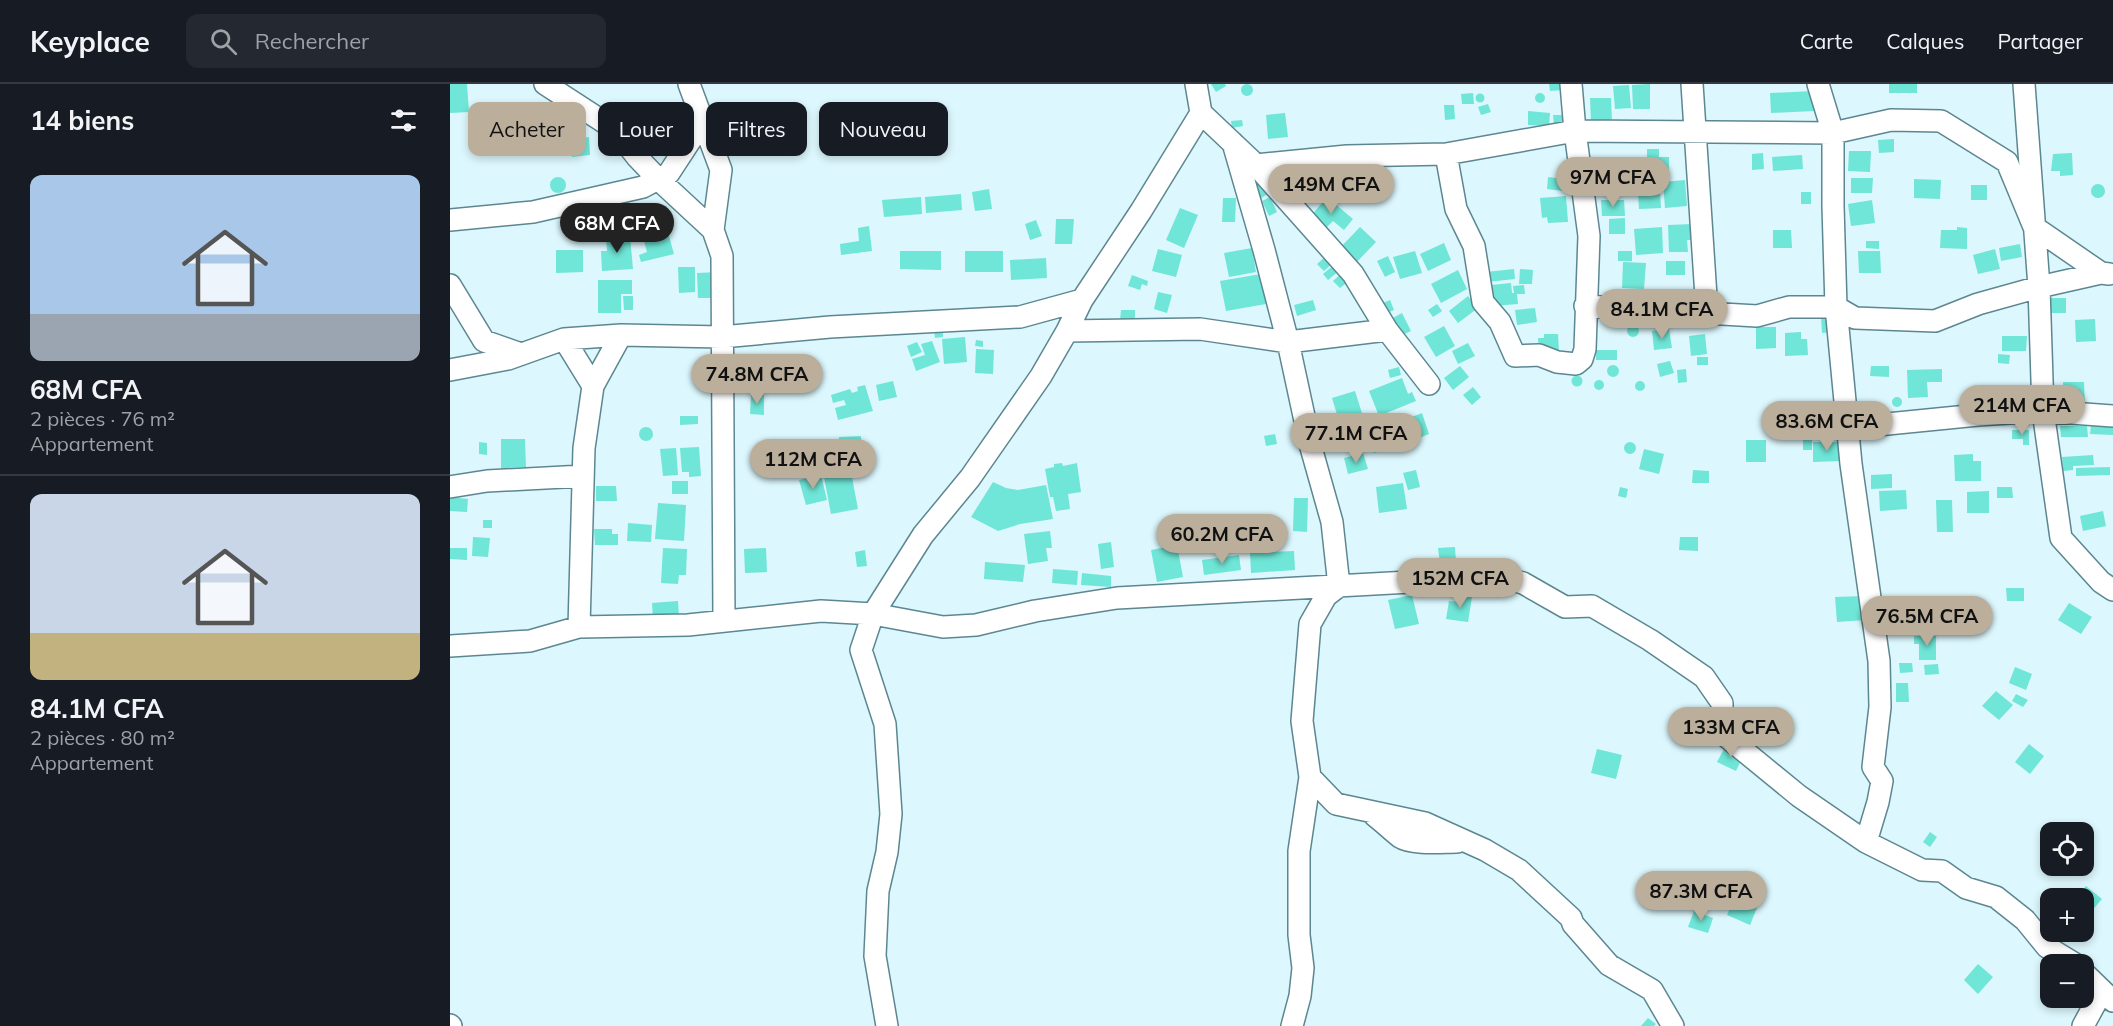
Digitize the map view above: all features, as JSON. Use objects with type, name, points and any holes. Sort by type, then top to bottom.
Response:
[{"type":"street","points":[[545,84],[616,130],[658,179],[714,230]]},
{"type":"street","points":[[688,84],[721,170],[714,230],[722,256],[724,620]]},
{"type":"street","points":[[1196,84],[1201,113],[1256,165],[1353,274],[1387,330],[1429,384]]},
{"type":"street","points":[[1446,154],[1456,209],[1474,246],[1483,302],[1500,322],[1515,356],[1539,355],[1557,362],[1576,364],[1582,358],[1585,349],[1589,236],[1571,84]]},
{"type":"street","points":[[1692,84],[1707,312]]},
{"type":"street","points":[[1818,84],[1833,134],[1836,307],[1847,428],[1879,661],[1880,707],[1873,767],[1882,781],[1866,842]]},
{"type":"street","points":[[2024,84],[2039,287],[2043,411],[2061,538],[2101,582],[2113,590]]},
{"type":"street","points":[[887,1026],[875,956],[878,891],[887,852],[891,814],[885,724],[861,650],[873,614],[923,535],[970,478],[1041,376],[1082,300],[1142,211],[1201,113]]},
{"type":"street","points":[[1256,165],[1347,156],[1446,154],[1575,131],[1833,134],[1891,120],[1941,121],[2007,162],[2034,227],[2107,274]]},
{"type":"street","points":[[450,220],[533,212],[643,187],[669,173],[703,121]]},
{"type":"street","points":[[1233,143],[1264,250],[1288,342],[1310,444],[1332,522],[1339,586]]},
{"type":"street","points":[[1585,306],[1757,316],[1789,307],[1836,307],[1855,318],[1935,321],[1978,304],[2039,287],[2107,274]]},
{"type":"street","points":[[450,285],[484,340],[521,354]]},
{"type":"street","points":[[450,369],[508,358],[564,339],[621,335],[722,337],[830,327],[1020,317],[1082,300]]},
{"type":"street","points":[[1067,331],[1200,329],[1288,342],[1387,330]]},
{"type":"street","points":[[579,627],[584,448],[593,386],[621,335]]},
{"type":"street","points":[[564,339],[593,386]]},
{"type":"street","points":[[1847,428],[2043,411],[2113,416]]},
{"type":"street","points":[[450,487],[487,481],[583,476]]},
{"type":"street","points":[[450,646],[530,641],[579,627],[688,625],[821,611],[873,614],[943,627],[976,625],[1035,611],[1117,598],[1500,577],[1523,583],[1565,607],[1592,606],[1650,640],[1704,677],[1722,703],[1722,733],[1799,796],[1866,842],[1922,870],[1942,871],[1966,888],[1996,897],[2025,921],[2047,947],[2059,954]]},
{"type":"street","points":[[1292,1026],[1300,996],[1303,968],[1299,934],[1299,851],[1310,777],[1302,721],[1310,624],[1326,596],[1339,586]]},
{"type":"street","points":[[1310,777],[1336,804],[1425,823],[1519,870],[1571,918],[1573,924],[1609,965],[1653,990],[1666,1021]]},
{"type":"street","points":[[2083,1026],[2108,996],[2094,983]]},
{"type":"building","points":[[450,84],[467,84],[468,112],[450,113]]},
{"type":"building","points":[[1211,84],[1225,84],[1226,86],[1216,92]]},
{"type":"building","points":[[1249,84],[1253,90],[1249,96],[1245,96],[1241,88]]},
{"type":"building","points":[[1549,84],[1560,84],[1561,90],[1550,91]]},
{"type":"building","points":[[1650,84],[1650,109],[1633,109],[1632,85]]},
{"type":"building","points":[[1889,84],[1917,84],[1917,93],[1889,93]]},
{"type":"building","points":[[1629,85],[1631,108],[1615,109],[1613,86]]},
{"type":"building","points":[[1813,91],[1814,111],[1771,113],[1770,93]]},
{"type":"building","points":[[1473,93],[1474,104],[1462,104],[1461,94]]},
{"type":"building","points":[[1540,93],[1545,98],[1540,103],[1535,98]]},
{"type":"building","points":[[1480,94],[1484,98],[1480,102],[1476,98]]},
{"type":"building","points":[[1590,98],[1611,98],[1612,123],[1591,123]]},
{"type":"building","points":[[1488,104],[1491,112],[1481,115],[1478,107]]},
{"type":"building","points":[[1444,105],[1454,105],[1455,119],[1445,120]]},
{"type":"building","points":[[1528,111],[1550,113],[1549,126],[1528,125]]},
{"type":"building","points":[[1285,113],[1288,137],[1268,139],[1266,115]]},
{"type":"building","points":[[1553,115],[1564,115],[1564,125],[1554,125]]},
{"type":"building","points":[[1242,120],[1243,126],[1232,128],[1231,121]]},
{"type":"building","points":[[586,137],[589,137],[590,155],[586,155]]},
{"type":"building","points":[[1894,139],[1894,152],[1879,153],[1878,140]]},
{"type":"building","points":[[1647,149],[1659,149],[1659,157],[1669,157],[1669,176],[1659,176],[1659,169],[1647,168]]},
{"type":"building","points":[[1849,151],[1871,151],[1870,172],[1848,171]]},
{"type":"building","points":[[1763,153],[1764,169],[1752,170],[1752,154]]},
{"type":"building","points":[[2072,153],[2073,175],[2060,176],[2060,171],[2051,171],[2053,154]]},
{"type":"building","points":[[1802,155],[1803,169],[1773,171],[1772,157]]},
{"type":"building","points":[[1616,170],[1620,176],[1616,182],[1612,182],[1608,174]]},
{"type":"building","points":[[558,177],[564,179],[566,185],[564,191],[558,193],[552,191],[550,185],[552,179]]},
{"type":"building","points":[[1263,177],[1270,193],[1261,198],[1253,182]]},
{"type":"building","points":[[1548,177],[1564,179],[1563,191],[1547,189]]},
{"type":"building","points":[[1851,178],[1873,178],[1872,193],[1851,193]]},
{"type":"building","points":[[1914,179],[1941,180],[1940,199],[1914,198]]},
{"type":"building","points":[[1685,180],[1687,206],[1665,208],[1663,182]]},
{"type":"building","points":[[2098,184],[2103,186],[2105,191],[2103,196],[2098,198],[2093,196],[2091,191],[2093,186]]},
{"type":"building","points":[[1971,185],[1987,185],[1987,200],[1971,200]]},
{"type":"building","points":[[989,189],[992,209],[975,211],[972,192]]},
{"type":"building","points":[[1660,192],[1661,208],[1639,209],[1638,193]]},
{"type":"building","points":[[1801,192],[1811,192],[1811,204],[1801,204]]},
{"type":"building","points":[[961,194],[962,210],[926,213],[925,197]]},
{"type":"building","points":[[1566,196],[1568,222],[1548,223],[1547,217],[1542,218],[1540,198]]},
{"type":"building","points":[[921,197],[922,214],[884,217],[882,200]]},
{"type":"building","points":[[1270,197],[1277,212],[1269,216],[1262,201]]},
{"type":"building","points":[[1327,197],[1353,219],[1344,230],[1333,221],[1325,229],[1310,217]]},
{"type":"building","points":[[1223,198],[1236,198],[1235,222],[1222,222]]},
{"type":"building","points":[[1601,200],[1624,200],[1625,216],[1602,216]]},
{"type":"building","points":[[1872,200],[1875,223],[1851,226],[1848,204]]},
{"type":"building","points":[[1180,208],[1198,215],[1184,248],[1166,240]]},
{"type":"building","points":[[1625,218],[1625,234],[1609,234],[1609,219]]},
{"type":"building","points":[[1056,219],[1074,219],[1072,244],[1055,244]]},
{"type":"building","points":[[1036,220],[1042,236],[1030,240],[1025,224]]},
{"type":"building","points":[[665,222],[674,254],[641,262],[639,255],[647,252],[644,241],[641,242],[640,235],[644,234],[643,228]]},
{"type":"building","points":[[1693,224],[1694,240],[1687,240],[1688,252],[1669,252],[1668,225]]},
{"type":"building","points":[[869,226],[872,251],[841,255],[840,244],[859,241],[858,228]]},
{"type":"building","points":[[1360,227],[1376,242],[1354,265],[1338,250]]},
{"type":"building","points":[[1662,227],[1663,253],[1636,255],[1634,229]]},
{"type":"building","points":[[1957,227],[1967,228],[1967,249],[1940,248],[1941,230],[1957,230]]},
{"type":"building","points":[[1773,230],[1791,230],[1792,248],[1773,248]]},
{"type":"building","points":[[630,236],[633,269],[602,271],[601,251],[607,251],[606,237]]},
{"type":"building","points":[[1866,241],[1879,241],[1879,249],[1866,248]]},
{"type":"building","points":[[1444,243],[1451,260],[1428,271],[1420,254]]},
{"type":"building","points":[[2020,244],[2022,257],[2001,261],[1999,248]]},
{"type":"building","points":[[1252,248],[1256,272],[1229,277],[1224,253]]},
{"type":"building","points":[[1158,249],[1182,255],[1176,277],[1152,271]]},
{"type":"building","points":[[1995,249],[2000,269],[1978,274],[1973,255]]},
{"type":"building","points":[[556,250],[583,250],[583,272],[556,273]]},
{"type":"building","points":[[900,251],[941,251],[941,270],[900,269]]},
{"type":"building","points":[[965,251],[1003,251],[1003,272],[965,272]]},
{"type":"building","points":[[1415,251],[1422,273],[1400,279],[1393,257]]},
{"type":"building","points":[[1618,251],[1632,251],[1632,261],[1618,261]]},
{"type":"building","points":[[1858,251],[1880,251],[1881,273],[1859,273]]},
{"type":"building","points":[[1327,255],[1334,262],[1324,271],[1317,264]]},
{"type":"building","points":[[1388,256],[1395,272],[1385,277],[1377,261]]},
{"type":"building","points":[[1046,258],[1047,278],[1011,280],[1010,260]]},
{"type":"building","points":[[1666,261],[1685,261],[1685,275],[1666,275]]},
{"type":"building","points":[[1623,262],[1646,263],[1644,289],[1622,288]]},
{"type":"building","points":[[1335,264],[1340,270],[1328,280],[1323,274]]},
{"type":"building","points":[[678,267],[695,267],[695,292],[679,293]]},
{"type":"building","points":[[1514,269],[1515,279],[1487,282],[1486,272]]},
{"type":"building","points":[[1520,269],[1533,270],[1532,284],[1519,284]]},
{"type":"building","points":[[1458,270],[1467,289],[1441,303],[1431,284]]},
{"type":"building","points":[[718,272],[719,298],[698,298],[697,273]]},
{"type":"building","points":[[1342,273],[1349,281],[1340,288],[1333,281]]},
{"type":"building","points":[[1261,274],[1266,304],[1226,311],[1220,281]]},
{"type":"building","points":[[1132,275],[1148,281],[1147,286],[1142,284],[1140,290],[1128,286]]},
{"type":"building","points":[[598,280],[632,280],[632,294],[621,294],[621,313],[598,313]]},
{"type":"building","points":[[1511,283],[1512,293],[1514,293],[1513,286],[1524,285],[1525,294],[1517,294],[1518,304],[1493,306],[1491,285]]},
{"type":"building","points":[[1158,292],[1172,295],[1167,313],[1154,309]]},
{"type":"building","points":[[623,296],[633,296],[633,310],[624,310]]},
{"type":"building","points":[[1468,296],[1478,308],[1458,323],[1449,311]]},
{"type":"building","points":[[2051,298],[2066,298],[2066,313],[2051,313]]},
{"type":"building","points":[[1313,300],[1316,310],[1297,316],[1294,305]]},
{"type":"building","points":[[1390,300],[1394,310],[1387,313],[1383,303]]},
{"type":"building","points":[[1437,304],[1442,311],[1433,317],[1428,310]]},
{"type":"building","points":[[1535,308],[1537,322],[1517,325],[1515,310]]},
{"type":"building","points":[[1121,310],[1135,310],[1135,321],[1120,320]]},
{"type":"building","points":[[1402,313],[1411,331],[1400,336],[1391,319]]},
{"type":"building","points":[[1832,316],[1833,332],[1822,333],[1821,317]]},
{"type":"building","points":[[2095,319],[2096,341],[2076,342],[2075,320]]},
{"type":"building","points":[[1635,325],[1638,326],[1638,336],[1631,337],[1628,336],[1627,329],[1628,326]]},
{"type":"building","points":[[1444,326],[1455,346],[1436,357],[1424,337]]},
{"type":"building","points":[[1756,327],[1776,327],[1776,348],[1756,349]]},
{"type":"building","points":[[943,328],[943,337],[935,338],[934,329]]},
{"type":"building","points":[[1669,329],[1672,348],[1654,350],[1652,331]]},
{"type":"building","points":[[1801,332],[1801,339],[1807,339],[1808,355],[1785,356],[1785,333]]},
{"type":"building","points":[[1544,334],[1558,334],[1559,352],[1539,353],[1538,338],[1544,338]]},
{"type":"building","points":[[1705,334],[1707,354],[1691,356],[1689,336]]},
{"type":"building","points":[[2002,336],[2027,336],[2026,351],[2002,351]]},
{"type":"building","points":[[965,337],[967,362],[944,364],[942,339]]},
{"type":"building","points":[[976,340],[983,341],[983,347],[975,346]]},
{"type":"building","points":[[932,341],[940,362],[916,371],[912,359],[925,355],[921,344]]},
{"type":"building","points":[[917,342],[922,352],[911,357],[907,346]]},
{"type":"building","points":[[1468,343],[1475,356],[1458,364],[1452,351]]},
{"type":"building","points":[[976,349],[994,350],[993,374],[975,373]]},
{"type":"building","points":[[1596,350],[1617,350],[1617,360],[1596,360]]},
{"type":"building","points":[[793,354],[794,370],[773,371],[773,355]]},
{"type":"building","points":[[1998,354],[2010,355],[2009,364],[1998,363]]},
{"type":"building","points":[[744,356],[768,356],[769,373],[744,373]]},
{"type":"building","points":[[1697,357],[1708,357],[1708,365],[1697,365]]},
{"type":"building","points":[[1670,361],[1674,373],[1660,377],[1657,364]]},
{"type":"building","points":[[708,362],[715,362],[716,388],[708,389]]},
{"type":"building","points":[[1615,365],[1618,366],[1618,376],[1611,377],[1608,376],[1607,369],[1608,366]]},
{"type":"building","points":[[1460,366],[1469,377],[1453,390],[1444,378]]},
{"type":"building","points":[[1871,366],[1889,366],[1889,377],[1870,376]]},
{"type":"building","points":[[1399,367],[1401,375],[1390,378],[1388,370]]},
{"type":"building","points":[[1686,369],[1687,382],[1678,383],[1677,370]]},
{"type":"building","points":[[1942,369],[1942,382],[1927,382],[1928,397],[1908,398],[1907,370]]},
{"type":"building","points":[[1577,376],[1581,377],[1581,385],[1577,386],[1573,385],[1572,381],[1573,377]]},
{"type":"building","points":[[753,377],[757,383],[753,389],[749,389],[745,381]]},
{"type":"building","points":[[763,377],[774,377],[774,388],[763,387]]},
{"type":"building","points":[[1402,378],[1408,394],[1412,392],[1416,401],[1379,416],[1369,391]]},
{"type":"building","points":[[1599,380],[1603,381],[1603,389],[1599,390],[1595,389],[1594,385],[1595,381]]},
{"type":"building","points":[[893,381],[897,397],[879,401],[876,385]]},
{"type":"building","points":[[1640,381],[1645,386],[1640,391],[1635,386]]},
{"type":"building","points":[[2063,382],[2084,382],[2085,405],[2064,406]]},
{"type":"building","points":[[865,385],[873,411],[838,420],[835,408],[846,405],[844,400],[833,403],[831,395],[850,389],[852,393],[858,391],[857,387]]},
{"type":"building","points":[[2025,385],[2026,401],[2001,402],[2001,386]]},
{"type":"building","points":[[1473,387],[1481,397],[1472,405],[1463,395]]},
{"type":"building","points":[[1355,391],[1366,426],[1343,434],[1332,398]]},
{"type":"building","points":[[751,395],[764,395],[764,415],[750,414]]},
{"type":"building","points":[[1897,397],[1901,398],[1901,406],[1897,407],[1893,406],[1892,402],[1893,398]]},
{"type":"building","points":[[1422,413],[1429,434],[1403,444],[1396,423]]},
{"type":"building","points":[[680,416],[698,416],[698,424],[680,425]]},
{"type":"building","points":[[1389,423],[1396,445],[1374,453],[1367,431]]},
{"type":"building","points":[[2091,425],[2113,426],[2113,435],[2090,434]]},
{"type":"building","points":[[2060,426],[2087,426],[2088,437],[2061,437]]},
{"type":"building","points":[[646,427],[651,429],[653,434],[651,439],[646,441],[641,439],[639,434],[641,429]]},
{"type":"building","points":[[2012,430],[2029,430],[2029,445],[2023,445],[2023,439],[2012,439]]},
{"type":"building","points":[[1275,434],[1277,444],[1266,446],[1264,436]]},
{"type":"building","points":[[861,436],[862,462],[840,463],[839,437]]},
{"type":"building","points":[[1803,437],[1812,437],[1812,450],[1803,450]]},
{"type":"building","points":[[501,439],[525,439],[526,467],[501,468]]},
{"type":"building","points":[[1746,440],[1766,440],[1766,462],[1746,462]]},
{"type":"building","points":[[479,442],[487,443],[487,455],[479,454]]},
{"type":"building","points":[[1632,442],[1636,448],[1632,454],[1628,454],[1624,446]]},
{"type":"building","points":[[1813,442],[1841,442],[1841,461],[1813,462]]},
{"type":"building","points":[[699,447],[701,476],[689,477],[689,472],[682,472],[680,448]]},
{"type":"building","points":[[676,448],[678,475],[663,476],[660,449]]},
{"type":"building","points":[[1644,449],[1664,454],[1659,474],[1639,469]]},
{"type":"building","points":[[1363,453],[1368,469],[1348,474],[1344,458]]},
{"type":"building","points":[[1973,454],[1973,461],[1981,461],[1981,481],[1955,481],[1954,455]]},
{"type":"building","points":[[2093,455],[2094,465],[2073,466],[2073,470],[2063,471],[2062,457]]},
{"type":"building","points":[[1062,463],[1063,466],[1077,463],[1081,492],[1068,494],[1070,509],[1056,511],[1053,497],[1050,497],[1045,469]]},
{"type":"building","points":[[2110,467],[2110,475],[2076,476],[2076,468]]},
{"type":"building","points":[[1416,470],[1420,487],[1408,490],[1403,473]]},
{"type":"building","points":[[1693,470],[1709,471],[1709,483],[1692,483]]},
{"type":"building","points":[[851,472],[858,509],[831,514],[824,477]]},
{"type":"building","points":[[1892,474],[1892,488],[1871,489],[1871,475]]},
{"type":"building","points":[[821,475],[827,500],[806,505],[799,480]]},
{"type":"building","points":[[672,481],[688,481],[688,494],[672,494]]},
{"type":"building","points":[[993,482],[1018,490],[1046,485],[1053,519],[1020,524],[998,531],[971,517]]},
{"type":"building","points":[[1403,483],[1407,509],[1379,513],[1376,487]]},
{"type":"building","points":[[596,486],[616,486],[617,501],[596,501]]},
{"type":"building","points":[[1620,487],[1628,489],[1626,498],[1618,496]]},
{"type":"building","points":[[1997,487],[2012,487],[2013,498],[1997,498]]},
{"type":"building","points":[[1906,490],[1907,509],[1880,511],[1879,491]]},
{"type":"building","points":[[1989,491],[1989,513],[1967,513],[1967,492]]},
{"type":"building","points":[[450,497],[468,499],[467,512],[450,511]]},
{"type":"building","points":[[1294,498],[1308,498],[1307,532],[1293,531]]},
{"type":"building","points":[[1936,500],[1952,500],[1953,532],[1937,532]]},
{"type":"building","points":[[658,503],[686,505],[684,541],[655,539]]},
{"type":"building","points":[[2103,511],[2106,526],[2083,531],[2080,516]]},
{"type":"building","points":[[483,520],[492,520],[492,528],[483,528]]},
{"type":"building","points":[[628,523],[652,525],[651,542],[627,541]]},
{"type":"building","points":[[594,529],[612,529],[612,534],[618,534],[618,545],[595,545]]},
{"type":"building","points":[[1050,531],[1052,548],[1046,548],[1048,561],[1028,564],[1024,534]]},
{"type":"building","points":[[473,537],[490,538],[488,557],[472,556]]},
{"type":"building","points":[[1680,537],[1698,537],[1698,551],[1679,550]]},
{"type":"building","points":[[1111,542],[1114,567],[1101,569],[1098,544]]},
{"type":"building","points":[[1177,545],[1183,577],[1157,582],[1151,550]]},
{"type":"building","points":[[1455,547],[1456,562],[1440,563],[1438,548]]},
{"type":"building","points":[[450,548],[467,548],[467,560],[450,559]]},
{"type":"building","points":[[663,548],[687,549],[686,575],[679,575],[678,584],[661,583]]},
{"type":"building","points":[[766,548],[767,572],[745,573],[744,549]]},
{"type":"building","points":[[865,550],[867,566],[857,567],[855,552]]},
{"type":"building","points":[[1294,551],[1295,570],[1251,573],[1250,553]]},
{"type":"building","points":[[1239,555],[1241,570],[1204,575],[1202,560]]},
{"type":"building","points":[[985,562],[1025,565],[1023,582],[984,579]]},
{"type":"building","points":[[1053,569],[1078,571],[1077,585],[1052,583]]},
{"type":"building","points":[[1082,573],[1111,576],[1111,587],[1081,585]]},
{"type":"building","points":[[2006,588],[2024,588],[2024,601],[2007,601]]},
{"type":"building","points":[[1412,595],[1419,624],[1395,629],[1388,600]]},
{"type":"building","points":[[1459,595],[1472,597],[1468,622],[1446,619],[1449,601],[1458,602]]},
{"type":"building","points":[[1863,596],[1865,620],[1837,622],[1835,597]]},
{"type":"building","points":[[678,601],[679,618],[653,620],[652,603]]},
{"type":"building","points":[[2069,603],[2092,617],[2081,634],[2058,620]]},
{"type":"building","points":[[1914,636],[1936,636],[1936,660],[1919,660],[1919,644],[1914,644]]},
{"type":"building","points":[[1899,663],[1912,663],[1913,672],[1900,673]]},
{"type":"building","points":[[1938,664],[1939,674],[1925,675],[1924,665]]},
{"type":"building","points":[[2015,667],[2032,674],[2026,690],[2009,683]]},
{"type":"building","points":[[1896,683],[1908,683],[1909,702],[1896,702]]},
{"type":"building","points":[[1996,691],[2013,705],[1999,720],[1982,706]]},
{"type":"building","points":[[2016,694],[2028,700],[2023,707],[2012,701]]},
{"type":"building","points":[[2029,744],[2044,756],[2030,774],[2015,762]]},
{"type":"building","points":[[1726,745],[1744,754],[1736,771],[1717,762]]},
{"type":"building","points":[[1597,749],[1622,755],[1616,779],[1591,773]]},
{"type":"building","points":[[1930,832],[1937,837],[1930,847],[1923,842]]},
{"type":"building","points":[[2094,892],[2102,899],[2094,908]]},
{"type":"building","points":[[1736,893],[1759,903],[1750,925],[1727,915]]},
{"type":"building","points":[[1694,911],[1713,918],[1708,933],[1688,927]]},
{"type":"building","points":[[1978,964],[1993,977],[1978,994],[1964,980]]},
{"type":"building","points":[[1648,1018],[1656,1024],[1641,1026]]}]
